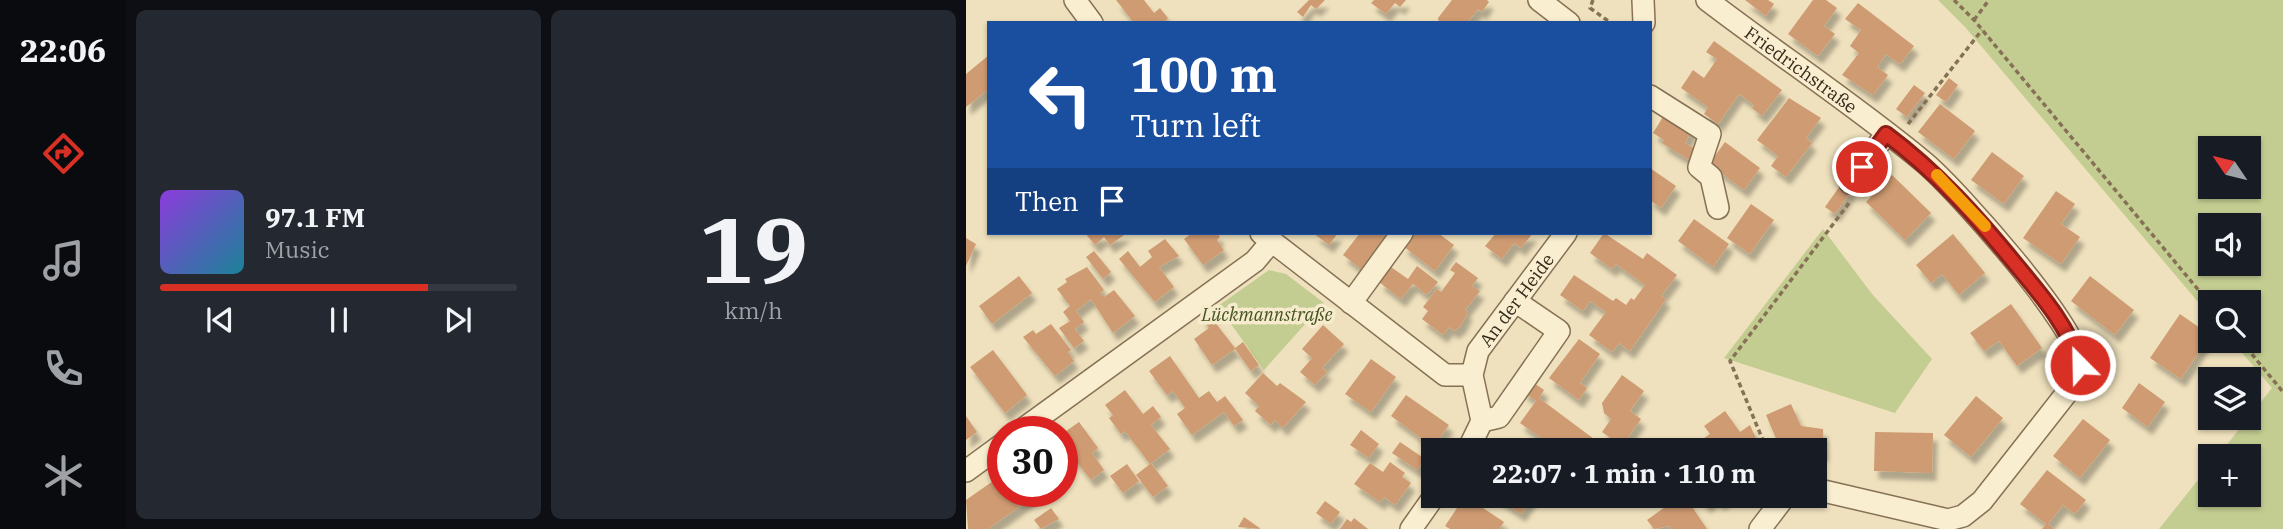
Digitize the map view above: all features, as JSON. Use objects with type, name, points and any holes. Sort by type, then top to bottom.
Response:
[{"type":"street","points":[[1074,0],[1090,21]]},
{"type":"street","points":[[1539,0],[1566,21]]},
{"type":"street","points":[[1643,0],[1644,21]]},
{"type":"street","name":"Friedrichstraße","points":[[1707,0],[1926,164],[1982,222],[2039,292],[2074,343],[2080,365],[2073,385],[1982,502],[1949,525]]},
{"type":"street","points":[[1652,97],[1710,134],[1699,167],[1711,177],[1718,208]]},
{"type":"street","points":[[1850,183],[1890,137]]},
{"type":"street","points":[[1351,303],[1401,235]]},
{"type":"street","name":"An der Heide","points":[[1472,375],[1478,351],[1564,235]]},
{"type":"street","points":[[1041,416],[1255,261],[1266,237],[1446,375],[1472,375],[1482,421],[1474,438]]},
{"type":"street","points":[[1482,421],[1499,417],[1559,331],[1515,301]]},
{"type":"street","points":[[966,471],[987,456]]},
{"type":"street","points":[[1827,492],[1949,525]]},
{"type":"street","points":[[1411,529],[1426,508]]},
{"type":"street","points":[[1760,529],[1776,508]]},
{"type":"path","points":[[1593,0],[1590,8],[1608,21]]},
{"type":"path","points":[[1954,0],[1974,20],[2198,290]]},
{"type":"path","points":[[1974,20],[1989,0]]},
{"type":"path","points":[[1919,109],[1968,44],[1982,30]]},
{"type":"path","points":[[1762,438],[1730,361],[1825,235]]},
{"type":"path","points":[[2251,353],[2283,392]]},
{"type":"green space","points":[[1938,0],[2283,0],[2283,529],[2159,529],[2198,480],[2198,507],[2261,507],[2261,444],[2227,444],[2239,430],[2261,430],[2261,402],[2272,388],[2261,375],[2261,367],[2254,367],[2242,353],[2261,353],[2261,290],[2198,290],[2198,302],[1965,27]]},
{"type":"green space","points":[[1823,229],[1872,294],[1932,359],[1895,413],[1724,358]]},
{"type":"green space","name":"Lückmannstraße","points":[[1269,270],[1286,274],[1324,303],[1264,370],[1218,306]]},
{"type":"building","points":[[1116,0],[1144,0],[1154,13],[1160,8],[1168,18],[1165,21],[1132,21]]},
{"type":"building","points":[[1309,0],[1325,0],[1316,9],[1311,5],[1303,17],[1297,12]]},
{"type":"building","points":[[1374,0],[1406,0],[1400,7],[1395,3],[1386,14],[1371,3]]},
{"type":"building","points":[[1452,0],[1489,2],[1482,12],[1478,9],[1469,21],[1439,21],[1438,18]]},
{"type":"building","points":[[1745,0],[1768,0],[1774,4],[1766,16]]},
{"type":"building","points":[[1813,0],[1826,0],[1837,8],[1824,26],[1835,34],[1818,56],[1788,34]]},
{"type":"building","points":[[1858,3],[1914,46],[1900,64],[1886,54],[1877,67],[1888,75],[1873,95],[1842,75],[1859,53],[1850,46],[1861,30],[1845,19]]},
{"type":"building","points":[[1714,41],[1782,90],[1762,116],[1752,108],[1754,105],[1739,94],[1718,124],[1704,114],[1708,107],[1681,88],[1693,70],[1704,78],[1717,59],[1706,52]]},
{"type":"building","points":[[987,57],[987,91],[966,107],[966,74]]},
{"type":"building","points":[[1949,78],[1958,85],[1946,102],[1936,95]]},
{"type":"building","points":[[1914,85],[1925,93],[1907,117],[1896,109]]},
{"type":"building","points":[[1789,98],[1821,118],[1806,138],[1812,143],[1786,177],[1771,166],[1778,156],[1757,140]]},
{"type":"building","points":[[1940,104],[1975,131],[1954,159],[1918,132]]},
{"type":"building","points":[[1666,112],[1693,129],[1685,143],[1701,152],[1694,163],[1662,143],[1664,140],[1653,133]]},
{"type":"building","points":[[1725,142],[1760,168],[1744,190],[1709,164]]},
{"type":"building","points":[[1992,152],[2024,176],[2004,204],[1971,180]]},
{"type":"building","points":[[1652,169],[1676,186],[1661,208],[1652,201]]},
{"type":"building","points":[[1892,175],[1931,213],[1905,240],[1866,202]]},
{"type":"building","points":[[1842,183],[1852,190],[1835,214],[1825,207]]},
{"type":"building","points":[[2056,191],[2075,204],[2061,224],[2080,237],[2061,264],[2023,238]]},
{"type":"building","points":[[1751,204],[1774,220],[1750,254],[1727,238]]},
{"type":"building","points":[[1694,219],[1729,244],[1713,267],[1678,241]]},
{"type":"building","points":[[1953,234],[1985,273],[1959,295],[1942,274],[1931,283],[1916,265]]},
{"type":"building","points":[[1087,235],[1124,235],[1110,245],[1104,237],[1095,245]]},
{"type":"building","points":[[1189,235],[1218,235],[1217,240],[1224,250],[1203,265],[1184,239]]},
{"type":"building","points":[[1316,235],[1336,235],[1329,245]]},
{"type":"building","points":[[1358,235],[1386,235],[1361,269],[1343,255]]},
{"type":"building","points":[[1411,235],[1441,235],[1454,245],[1435,271],[1403,246]]},
{"type":"building","points":[[1494,235],[1531,235],[1521,248],[1514,243],[1502,259],[1485,246]]},
{"type":"building","points":[[1603,235],[1607,235],[1643,259],[1647,253],[1677,275],[1661,296],[1666,299],[1630,351],[1619,343],[1612,352],[1589,335],[1606,312],[1590,301],[1583,311],[1560,295],[1574,275],[1613,301],[1616,298],[1626,305],[1631,298],[1634,300],[1645,285],[1616,264],[1612,269],[1590,253]]},
{"type":"building","points":[[966,238],[976,244],[966,266]]},
{"type":"building","points":[[1165,239],[1179,256],[1159,267],[1174,287],[1155,302],[1119,259],[1128,251],[1140,267],[1152,257],[1148,251]]},
{"type":"building","points":[[1094,251],[1111,272],[1103,279],[1086,257]]},
{"type":"building","points":[[1456,262],[1478,278],[1472,286],[1480,291],[1465,310],[1468,312],[1461,326],[1454,331],[1449,327],[1443,335],[1422,319],[1428,311],[1423,307],[1437,289],[1441,292],[1455,273],[1450,270]]},
{"type":"building","points":[[1417,266],[1438,282],[1427,295],[1413,284],[1401,299],[1379,282],[1391,267],[1408,279]]},
{"type":"building","points":[[1087,267],[1104,290],[1100,293],[1104,297],[1114,290],[1135,316],[1113,333],[1091,299],[1076,311],[1084,322],[1075,329],[1084,341],[1074,348],[1059,328],[1070,321],[1063,312],[1070,306],[1057,289],[1067,282],[1065,279]]},
{"type":"building","points":[[1019,276],[1032,293],[992,324],[979,306]]},
{"type":"building","points":[[2090,276],[2134,310],[2115,335],[2071,301]]},
{"type":"building","points":[[2011,304],[2042,348],[2017,366],[1999,341],[1984,351],[1970,333]]},
{"type":"building","points":[[1207,312],[1235,348],[1243,342],[1259,365],[1251,371],[1235,349],[1212,365],[1194,339],[1209,328],[1201,317]]},
{"type":"building","points":[[2180,314],[2198,327],[2198,353],[2181,379],[2150,358]]},
{"type":"building","points":[[1051,324],[1071,350],[1068,352],[1074,361],[1055,376],[1023,337],[1033,330],[1036,334]]},
{"type":"building","points":[[1323,325],[1344,344],[1322,368],[1327,372],[1315,385],[1300,372],[1312,358],[1302,349]]},
{"type":"building","points":[[1579,339],[1600,354],[1580,383],[1587,388],[1579,400],[1549,378]]},
{"type":"building","points":[[993,350],[1027,395],[1005,413],[970,367]]},
{"type":"building","points":[[1170,356],[1199,398],[1209,391],[1217,402],[1225,396],[1243,420],[1234,426],[1224,412],[1192,435],[1177,414],[1185,408],[1173,391],[1167,395],[1149,371]]},
{"type":"building","points":[[1371,359],[1396,377],[1371,412],[1345,394]]},
{"type":"building","points":[[1263,373],[1277,386],[1280,383],[1306,402],[1283,428],[1275,420],[1271,425],[1255,411],[1259,406],[1245,393]]},
{"type":"building","points":[[1622,375],[1644,391],[1630,411],[1641,419],[1628,438],[1611,438],[1602,432],[1611,419],[1604,413],[1602,403]]},
{"type":"building","points":[[1530,380],[1544,390],[1539,398],[1593,438],[1541,438],[1520,423],[1536,401],[1522,391]]},
{"type":"building","points":[[2139,383],[2165,402],[2148,427],[2122,408]]},
{"type":"building","points":[[1125,390],[1143,414],[1153,406],[1161,417],[1151,425],[1170,449],[1150,464],[1125,431],[1121,434],[1109,418],[1113,415],[1105,405]]},
{"type":"building","points":[[1406,395],[1449,425],[1440,438],[1421,438],[1391,416]]},
{"type":"building","points":[[1976,396],[2003,418],[1971,457],[1944,435]]},
{"type":"building","points":[[1791,404],[1801,426],[1823,429],[1823,438],[1776,438],[1766,415]]},
{"type":"building","points":[[1725,411],[1740,432],[1750,425],[1756,438],[1704,438],[1710,434],[1704,426]]},
{"type":"building","points":[[966,416],[977,432],[966,440]]},
{"type":"building","points":[[2083,419],[2110,440],[2080,478],[2053,456]]},
{"type":"building","points":[[1078,423],[1098,448],[1092,453],[1104,470],[1091,480],[1078,463]]},
{"type":"building","points":[[1361,430],[1379,444],[1369,458],[1350,445]]},
{"type":"building","points":[[1875,432],[1933,433],[1932,473],[1874,471]]},
{"type":"building","points":[[1400,442],[1421,456],[1421,464],[1417,470],[1392,453]]},
{"type":"building","points":[[1390,462],[1405,473],[1402,477],[1411,483],[1395,505],[1384,497],[1380,502],[1354,484],[1370,463],[1383,472]]},
{"type":"building","points":[[1151,463],[1168,486],[1153,497],[1136,475]]},
{"type":"building","points":[[1127,464],[1139,481],[1123,493],[1110,476]]},
{"type":"building","points":[[2047,470],[2086,500],[2075,514],[2063,505],[2048,524],[2054,529],[2042,529],[2046,524],[2020,504]]},
{"type":"building","points":[[987,485],[987,507],[1019,507],[988,529],[968,529],[966,500]]},
{"type":"building","points":[[1325,501],[1340,512],[1331,524],[1316,513]]},
{"type":"building","points":[[1051,508],[1059,519],[1041,529],[1034,520]]},
{"type":"building","points":[[1457,508],[1483,508],[1504,522],[1499,529],[1450,529],[1445,526]]},
{"type":"building","points":[[1512,508],[1525,508],[1521,514]]},
{"type":"building","points":[[1664,508],[1693,508],[1707,529],[1671,529],[1669,526],[1654,529],[1647,520]]},
{"type":"building","points":[[1244,517],[1261,529],[1238,527]]},
{"type":"building","points":[[1354,518],[1368,529],[1340,529],[1347,519],[1351,522]]},
{"type":"slow traffic","points":[[1937,175],[1985,226]]},
{"type":"route","points":[[1862,167],[1886,134],[1926,164],[1982,222],[2039,292],[2074,343],[2080,365]]}]
